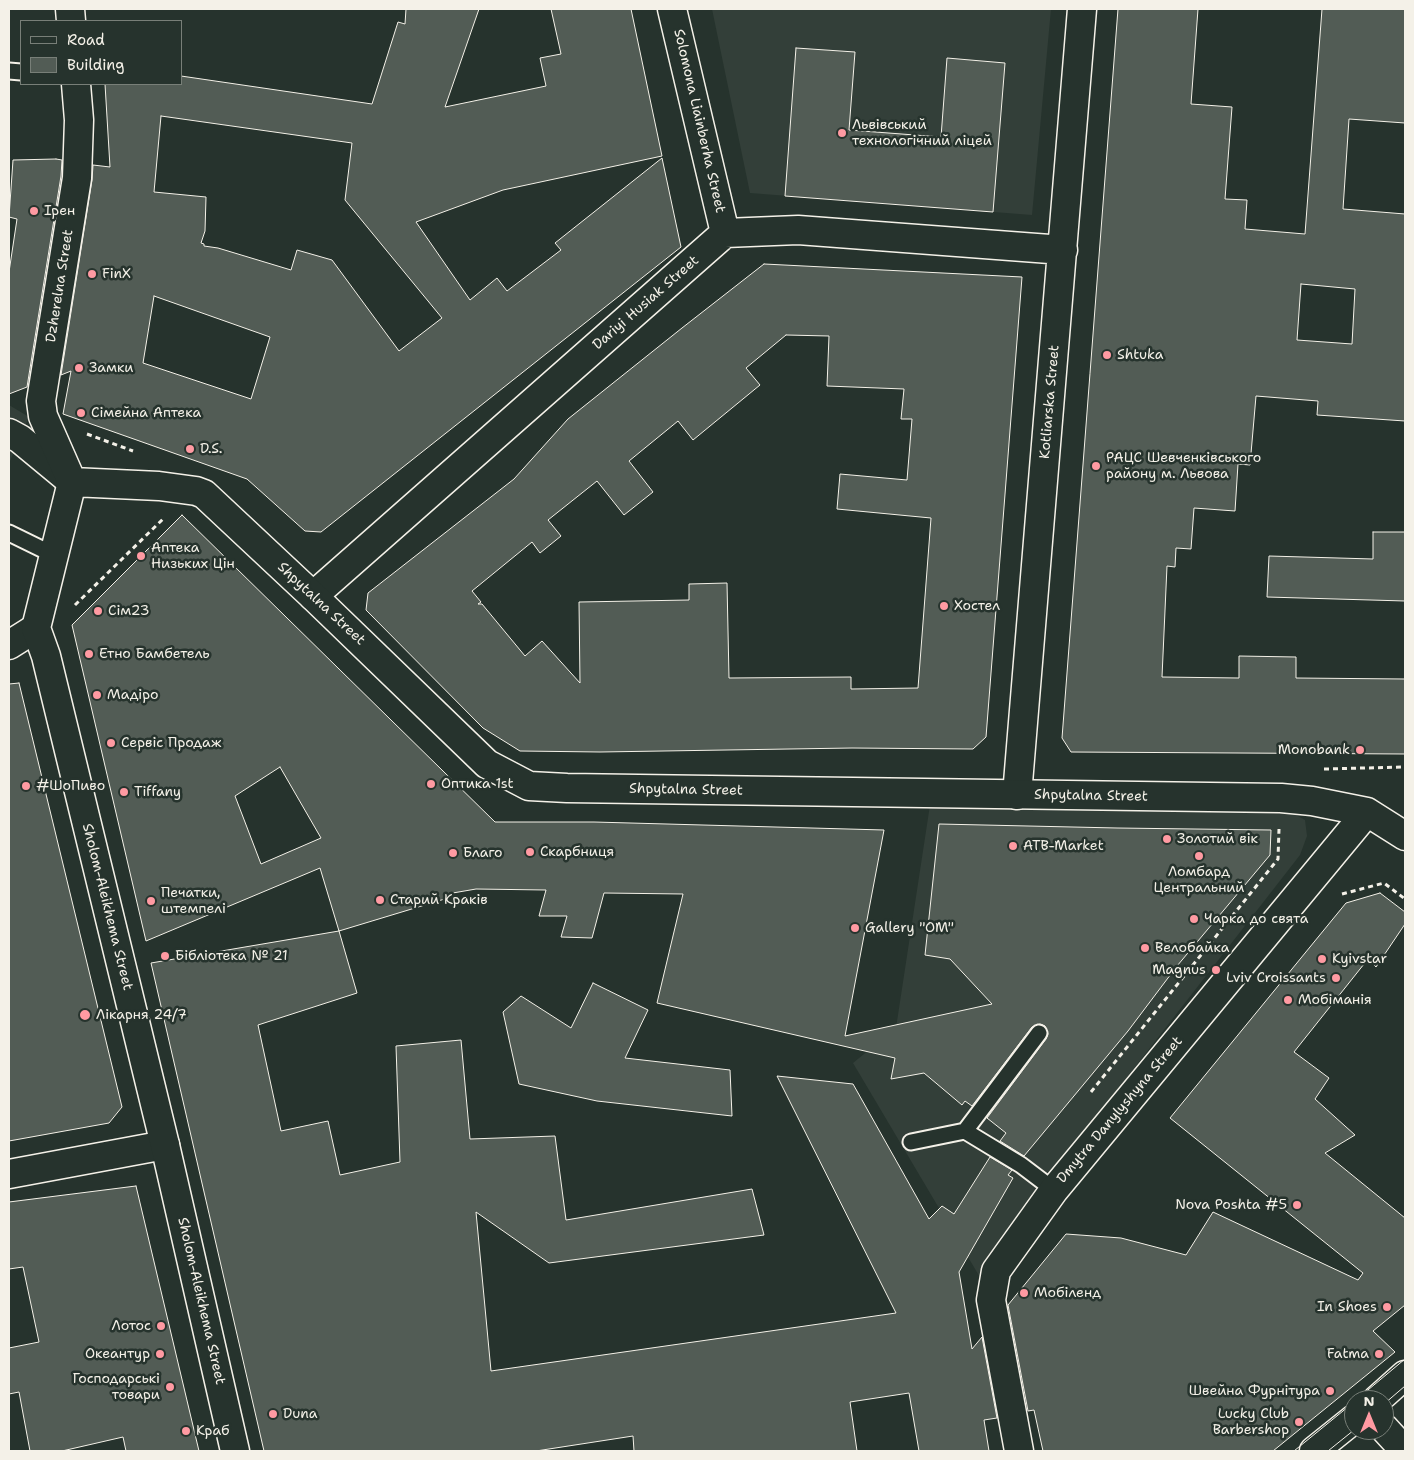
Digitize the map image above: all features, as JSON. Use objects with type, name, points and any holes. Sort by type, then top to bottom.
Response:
[{"type":"street","name":"Solomona Liainberha Street","points":[[672,9],[725,233]]},
{"type":"street","name":"Kotliarska Street","points":[[1017,795],[1082,9]]},
{"type":"street","name":"Dzherelna Street","points":[[72,482],[43,416],[41,401],[77,178],[79,120],[76,85]]},
{"type":"street","points":[[725,233],[798,230],[1063,250]]},
{"type":"street","name":"Dariyi Husiak Street","points":[[313,596],[725,233]]},
{"type":"street","points":[[9,433],[20,439],[72,482],[36,628],[9,645]]},
{"type":"street","name":"Shpytalna Street","points":[[72,482],[159,486],[196,491],[204,494],[487,764],[529,786],[1280,798],[1312,801],[1367,812],[1405,836]]},
{"type":"street","name":"Sholom-Aleikhema Street","points":[[36,628],[46,656],[165,1144],[235,1451]]},
{"type":"street","name":"Dmytra Danylyshyna Street","points":[[1019,1451],[991,1300],[996,1271],[1054,1190],[1367,812]]},
{"type":"street","points":[[9,1174],[165,1144]]},
{"type":"street","points":[[1388,1390],[1405,1375]]},
{"type":"street","points":[[1314,1451],[1344,1427]]},
{"type":"street","points":[[1394,1439],[1405,1451]]},
{"type":"lane","points":[[9,533],[54,555]]},
{"type":"lane","points":[[911,1142],[965,1131],[1040,1033]]},
{"type":"lane","points":[[965,1131],[1021,1165],[1054,1190]]},
{"type":"path","points":[[1087,1096],[1278,859],[1279,829]]},
{"type":"shaded area","points":[[712,9],[1051,9],[1032,215],[750,193]]},
{"type":"shaded area","points":[[9,405],[29,417],[10,461],[9,461]]},
{"type":"shaded area","points":[[930,805],[1290,812],[1305,820],[1307,836],[1300,855],[985,1260],[981,1279],[853,1063],[896,1028]]},
{"type":"building","points":[[406,9],[479,9],[445,107],[546,86],[540,58],[561,54],[551,9],[631,9],[662,156],[503,190],[416,222],[470,300],[497,278],[507,291],[561,250],[555,243],[662,158],[681,247],[321,532],[305,531],[247,479],[63,414],[71,371],[61,375],[93,165],[110,167],[105,85],[182,85],[182,76],[372,104],[398,22],[405,24]],"holes":[[[161,116],[352,143],[345,200],[442,318],[399,351],[332,260],[297,250],[291,270],[218,248],[204,246],[201,243],[205,231],[206,197],[154,192]],[[154,296],[270,337],[251,399],[143,363]]]},
{"type":"building","points":[[1118,9],[1198,9],[1191,104],[1232,107],[1225,199],[1247,200],[1245,229],[1305,234],[1322,9],[1405,9],[1405,123],[1349,119],[1343,209],[1405,214],[1405,421],[1317,415],[1318,401],[1256,396],[1250,465],[1238,464],[1235,511],[1194,508],[1191,549],[1176,548],[1175,567],[1167,566],[1162,677],[1239,678],[1239,656],[1296,657],[1296,678],[1405,679],[1405,754],[1071,752],[1062,738]],"holes":[[[1301,284],[1355,289],[1352,344],[1297,340]]]},
{"type":"building","name":"Львівський технологічний ліцей","points":[[796,48],[855,52],[849,130],[941,137],[947,58],[1005,63],[993,212],[785,196]]},
{"type":"building","points":[[13,160],[62,160],[61,176],[27,387],[9,394],[9,272],[17,219],[9,217]]},
{"type":"building","points":[[764,264],[1022,277],[986,737],[973,749],[852,748],[600,752],[520,751],[483,728],[366,610],[368,593],[514,479],[568,419]],"holes":[[[786,335],[829,336],[827,386],[904,389],[901,419],[912,419],[907,480],[840,474],[837,509],[931,518],[918,688],[851,689],[851,677],[729,678],[727,583],[689,584],[689,600],[579,602],[580,683],[542,641],[525,656],[482,604],[478,604],[481,602],[472,591],[532,542],[540,553],[561,536],[548,520],[597,481],[624,515],[653,492],[629,461],[678,421],[693,440],[760,385],[746,368]]]},
{"type":"building","points":[[182,515],[495,822],[594,822],[884,830],[845,1036],[992,1004],[950,959],[925,955],[939,824],[1271,830],[1270,855],[1177,966],[1128,1031],[1024,1156],[1000,1141],[1006,1133],[987,1118],[1046,1039],[1048,1034],[1045,1026],[1040,1024],[1032,1027],[972,1106],[965,1101],[962,1105],[924,1073],[891,1079],[895,1058],[657,1003],[683,894],[604,893],[592,938],[561,937],[567,916],[539,916],[546,890],[476,889],[447,894],[448,898],[339,931],[320,868],[146,941],[72,625]],"holes":[[[280,767],[321,838],[261,864],[235,796]]]},
{"type":"building","points":[[1373,532],[1405,532],[1405,601],[1267,597],[1269,556],[1373,559]]},
{"type":"building","points":[[19,683],[122,1107],[109,1123],[9,1141],[9,684]]},
{"type":"building","points":[[1380,893],[1405,912],[1405,924],[1376,967],[1368,959],[1294,1052],[1329,1078],[1315,1099],[1355,1135],[1325,1153],[1405,1218],[1405,1305],[1373,1331],[1395,1352],[1348,1390],[1344,1390],[1344,1393],[1273,1451],[1043,1451],[1034,1410],[1028,1411],[1008,1305],[1066,1234],[1121,1238],[1186,1255],[1213,1212],[1358,1280],[1363,1273],[1170,1118],[1346,903]]},
{"type":"building","points":[[339,931],[357,993],[258,1025],[281,1131],[328,1121],[340,1175],[400,1162],[396,1046],[461,1040],[470,1139],[555,1136],[566,1220],[752,1189],[764,1235],[549,1263],[476,1212],[491,1371],[896,1313],[777,1076],[853,1084],[929,1219],[942,1206],[954,1214],[990,1157],[1012,1170],[1008,1175],[1013,1178],[959,1272],[972,1349],[982,1337],[997,1418],[984,1420],[989,1451],[919,1451],[909,1393],[850,1402],[857,1451],[634,1451],[633,1436],[536,1451],[264,1451],[151,963]]},
{"type":"building","points":[[593,983],[648,1010],[625,1058],[730,1070],[732,1116],[597,1101],[519,1084],[503,1012],[521,996],[571,1028]]},
{"type":"building","points":[[136,1186],[199,1451],[126,1451],[123,1437],[62,1451],[30,1451],[19,1392],[9,1394],[9,1348],[39,1342],[23,1267],[9,1269],[9,1202]]},
{"type":"tram line","points":[[1368,1390],[1405,1359]]},
{"type":"tram line","points":[[1394,1395],[1405,1386]]},
{"type":"tram line","points":[[1294,1451],[1344,1410]]},
{"type":"tram line","points":[[1328,1451],[1344,1438]]},
{"type":"place","name":"Львівський технологічний ліцей","points":[[842,133]]},
{"type":"place","name":"Ірен","points":[[34,211]]},
{"type":"place","name":"FinX","points":[[92,274]]},
{"type":"place","name":"Shtuka","points":[[1107,355]]},
{"type":"place","name":"Замки","points":[[79,368]]},
{"type":"place","name":"Сімейна Аптека","points":[[81,413]]},
{"type":"place","name":"D.S.","points":[[190,449]]},
{"type":"place","name":"РАЦС Шевченківського району м. Львова","points":[[1096,466]]},
{"type":"place","name":"Аптека Низьких Цін","points":[[141,556]]},
{"type":"place","name":"Хостел","points":[[944,606]]},
{"type":"place","name":"Сім23","points":[[98,611]]},
{"type":"place","name":"Етно Бамбетель","points":[[89,654]]},
{"type":"place","name":"Мадіро","points":[[97,695]]},
{"type":"place","name":"Сервіс Продаж","points":[[111,743]]},
{"type":"place","name":"Monobank","points":[[1360,750]]},
{"type":"place","name":"Оптика 1st","points":[[431,784]]},
{"type":"place","name":"#ШоПиво","points":[[26,786]]},
{"type":"place","name":"Tiffany","points":[[124,792]]},
{"type":"place","name":"Золотий вік","points":[[1167,839]]},
{"type":"place","name":"ATB-Market","points":[[1013,846]]},
{"type":"place","name":"Скарбниця","points":[[530,852]]},
{"type":"place","name":"Благо","points":[[453,853]]},
{"type":"place","name":"Ломбард Центральний","points":[[1199,856]]},
{"type":"place","name":"Старий Краків","points":[[380,900]]},
{"type":"place","name":"Печатки, штемпелі","points":[[151,901]]},
{"type":"place","name":"Чарка до свята","points":[[1194,919]]},
{"type":"place","name":"Gallery \"OM\"","points":[[855,928]]},
{"type":"place","name":"Велобайка","points":[[1145,948]]},
{"type":"place","name":"Бібліотека № 21","points":[[165,956]]},
{"type":"place","name":"Kyivstar","points":[[1322,959]]},
{"type":"place","name":"Magnus","points":[[1216,970]]},
{"type":"place","name":"Lviv Croissants","points":[[1336,978]]},
{"type":"place","name":"Мобіманія","points":[[1288,1000]]},
{"type":"place","name":"Лікарня 24/7","points":[[85,1015]]},
{"type":"place","name":"Nova Poshta #5","points":[[1297,1205]]},
{"type":"place","name":"Мобіленд","points":[[1024,1293]]},
{"type":"place","name":"In Shoes","points":[[1387,1307]]},
{"type":"place","name":"Лотос","points":[[161,1326]]},
{"type":"place","name":"Океантур","points":[[160,1354]]},
{"type":"place","name":"Fatma","points":[[1379,1354]]},
{"type":"place","name":"Господарські товари","points":[[170,1387]]},
{"type":"place","name":"Швейна Фурнітура","points":[[1330,1391]]},
{"type":"place","name":"Duna","points":[[273,1414]]},
{"type":"place","name":"Lucky Club Barbershop","points":[[1299,1422]]},
{"type":"place","name":"Краб","points":[[186,1431]]}]
